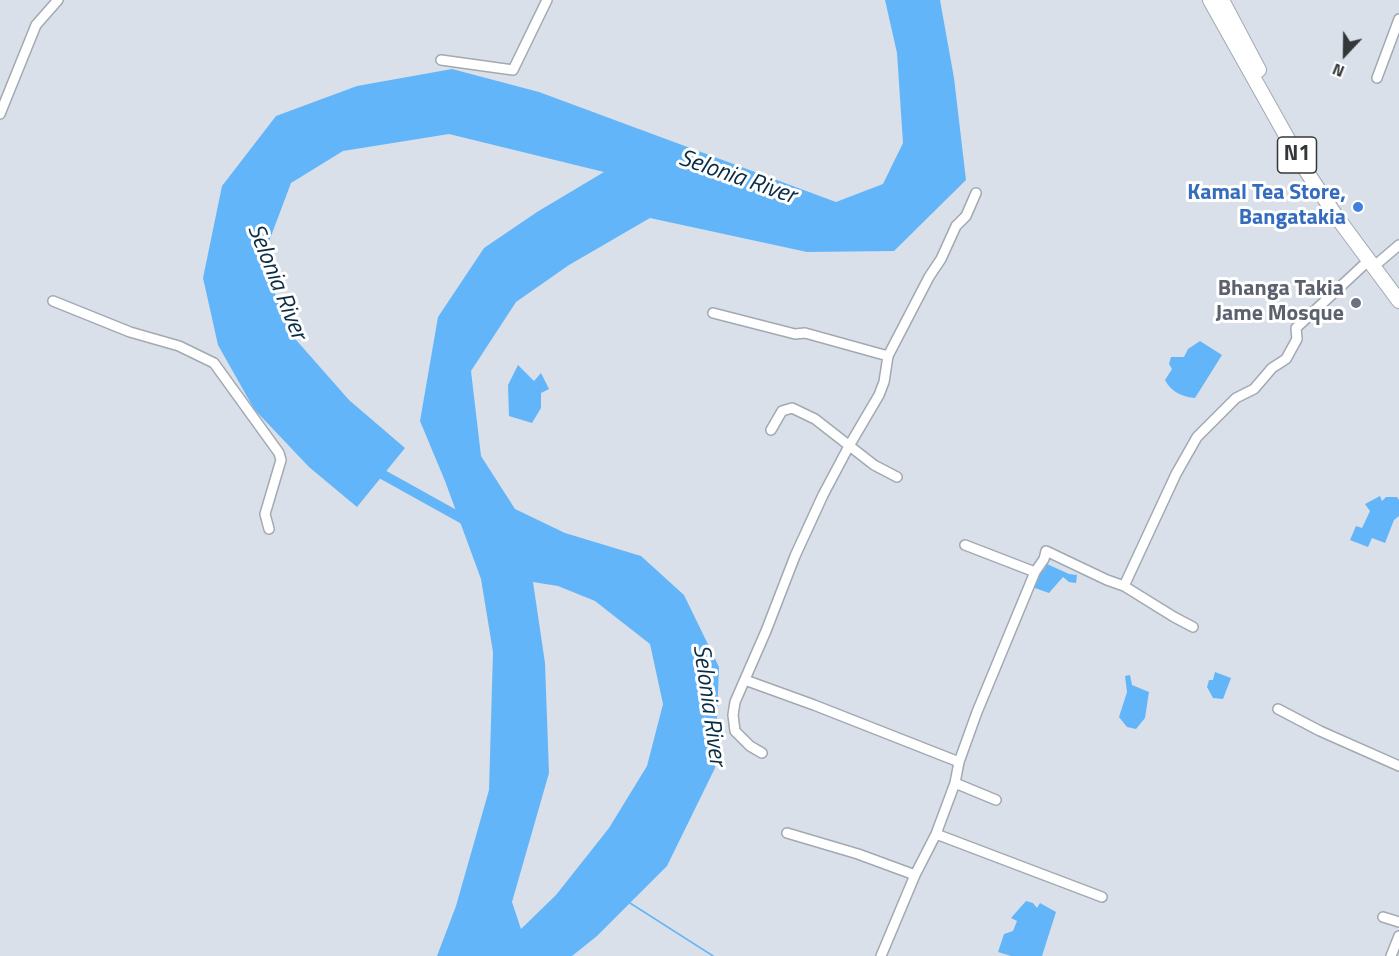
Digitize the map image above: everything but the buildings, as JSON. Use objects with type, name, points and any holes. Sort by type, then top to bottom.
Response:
[{"type":"highway","name":"N1","points":[[1210,0],[1303,166],[1336,216],[1399,288]]},
{"type":"highway","name":"N1","points":[[1222,0],[1296,136],[1399,301]]},
{"type":"street","points":[[0,114],[36,25],[58,0]]},
{"type":"street","points":[[441,60],[513,70],[547,0]]},
{"type":"street","points":[[1377,78],[1399,19]]},
{"type":"street","points":[[762,753],[750,746],[735,731],[735,702],[795,556],[849,446],[879,395],[884,382],[888,356],[929,277],[941,259],[956,226],[966,216],[976,193]]},
{"type":"street","points":[[1124,586],[1176,474],[1197,437],[1236,398],[1254,389],[1272,368],[1286,359],[1297,339],[1296,328],[1374,261],[1399,245]]},
{"type":"street","points":[[53,301],[130,332],[179,346],[214,363],[279,453],[281,460],[265,514],[269,529]]},
{"type":"street","points":[[713,313],[795,334],[805,333],[888,356]]},
{"type":"street","points":[[771,430],[782,411],[792,408],[815,419],[874,465],[897,477]]},
{"type":"street","points":[[965,545],[1035,572]]},
{"type":"street","points":[[881,956],[915,874],[936,834],[977,712],[1035,572],[1044,559],[1046,551],[1124,586],[1193,627]]},
{"type":"street","points":[[745,680],[959,762]]},
{"type":"street","points":[[1278,709],[1320,731],[1399,766]]},
{"type":"street","points":[[955,783],[996,800]]},
{"type":"street","points":[[787,833],[915,874]]},
{"type":"street","points":[[936,834],[1102,897]]},
{"type":"street","points":[[1383,916],[1399,922]]},
{"type":"street","points":[[1391,956],[1399,936]]},
{"type":"water","points":[[885,0],[940,0],[954,78],[966,180],[894,251],[807,252],[650,218],[569,265],[516,302],[471,371],[481,456],[515,509],[565,533],[641,556],[684,595],[719,667],[715,768],[667,866],[597,936],[572,956],[437,956],[456,906],[489,790],[493,652],[481,579],[420,421],[438,317],[484,248],[537,212],[604,172],[449,134],[343,151],[291,183],[262,260],[290,333],[349,400],[405,448],[357,507],[309,467],[254,409],[218,345],[203,278],[222,186],[276,116],[357,86],[452,69],[539,92],[836,202],[883,184],[903,143],[897,53]],"holes":[[[533,582],[558,586],[595,601],[650,644],[663,704],[647,766],[609,828],[556,895],[521,929],[512,902],[549,773],[545,663]]]},
{"type":"water","points":[[1200,341],[1222,355],[1195,398],[1174,391],[1165,380],[1172,369],[1169,364],[1171,357],[1184,357],[1188,349]]},
{"type":"water","points":[[518,365],[534,381],[541,373],[549,389],[541,393],[541,408],[532,423],[509,416],[508,385]]},
{"type":"water","points":[[1380,496],[1382,501],[1386,497],[1397,497],[1399,500],[1399,516],[1394,520],[1385,543],[1372,538],[1368,547],[1350,540],[1356,526],[1362,528],[1370,511],[1365,504]]},
{"type":"water","points":[[1047,564],[1069,574],[1077,575],[1076,583],[1069,582],[1063,577],[1049,593],[1035,588],[1034,581],[1040,569],[1044,570]]},
{"type":"water","points":[[1215,672],[1231,678],[1223,699],[1213,698],[1207,687],[1209,680],[1213,680]]},
{"type":"water","points":[[1130,675],[1132,685],[1149,692],[1145,718],[1136,729],[1127,727],[1119,717],[1127,692],[1125,676]]},
{"type":"water","points":[[1026,901],[1033,903],[1037,908],[1040,903],[1056,912],[1042,956],[1011,956],[998,952],[1004,934],[1013,931],[1017,921],[1011,918]]},
{"type":"waterway","name":"Selonia River","points":[[371,468],[470,523]]},
{"type":"waterway","points":[[630,903],[713,956]]},
{"type":"place","name":"Kamal Tea Store, Bangatakia","points":[[1358,207]]},
{"type":"place","name":"Bhanga Takia Jame Mosque","points":[[1356,303]]}]
